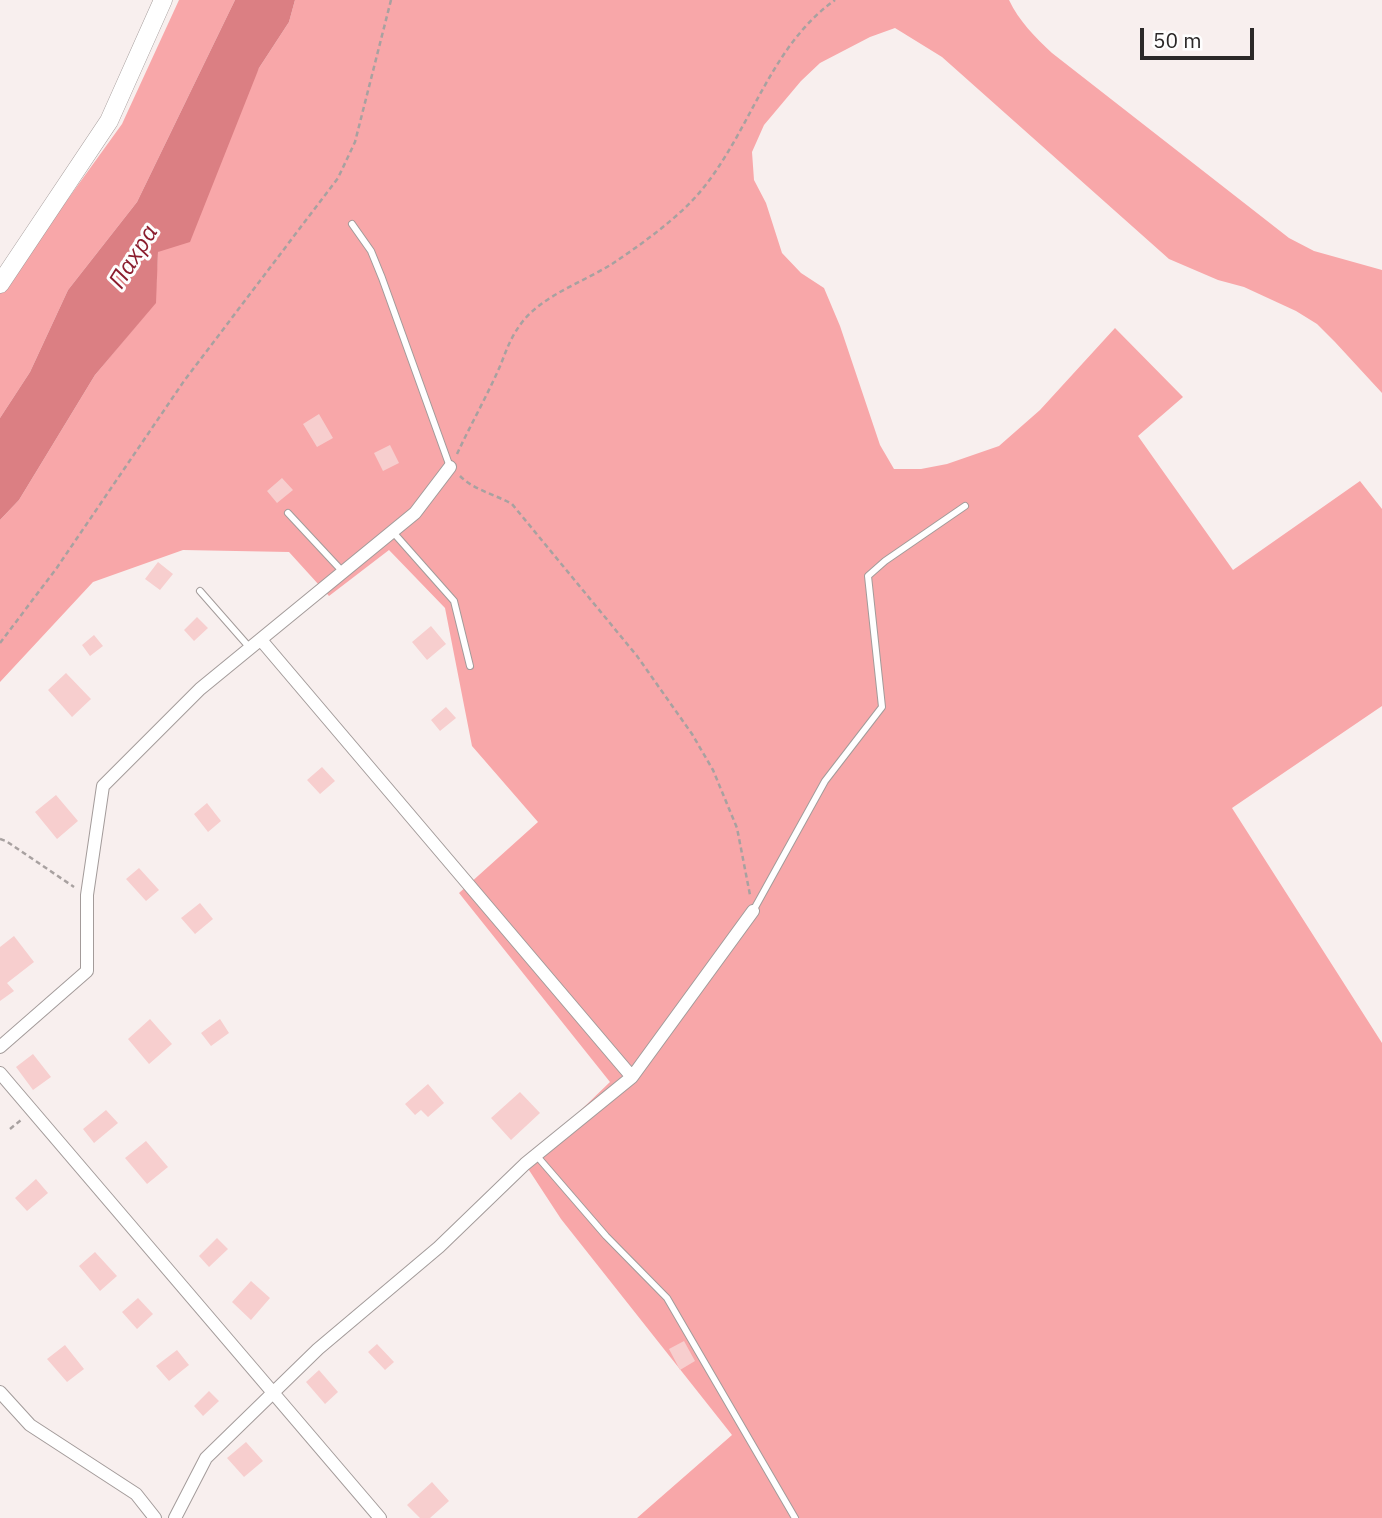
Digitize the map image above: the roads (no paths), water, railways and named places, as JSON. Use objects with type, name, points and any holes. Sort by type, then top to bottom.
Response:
[{"type":"street","points":[[1,282],[109,121],[163,0]]},
{"type":"street","points":[[0,1047],[87,971],[87,895],[103,786],[200,689],[415,513],[450,467]]},
{"type":"street","points":[[261,640],[632,1077]]},
{"type":"street","points":[[175,1518],[206,1458],[318,1349],[439,1247],[536,1156],[632,1077],[753,911]]},
{"type":"street","points":[[0,1073],[380,1518]]},
{"type":"street","points":[[0,1392],[30,1425],[136,1494],[155,1518]]},
{"type":"lane","points":[[352,224],[375,260],[450,467]]},
{"type":"lane","points":[[753,911],[825,781],[882,707],[868,576],[885,561],[965,506]]},
{"type":"lane","points":[[288,513],[342,571]]},
{"type":"lane","points":[[392,531],[454,601],[470,666]]},
{"type":"lane","points":[[200,591],[251,649]]},
{"type":"lane","points":[[536,1156],[606,1236],[667,1298],[795,1518]]},
{"type":"water","name":"Пахра","points":[[235,0],[295,0],[289,22],[259,68],[190,242],[158,252],[156,303],[95,375],[19,500],[0,520],[0,418],[30,372],[68,290],[137,202]]}]
